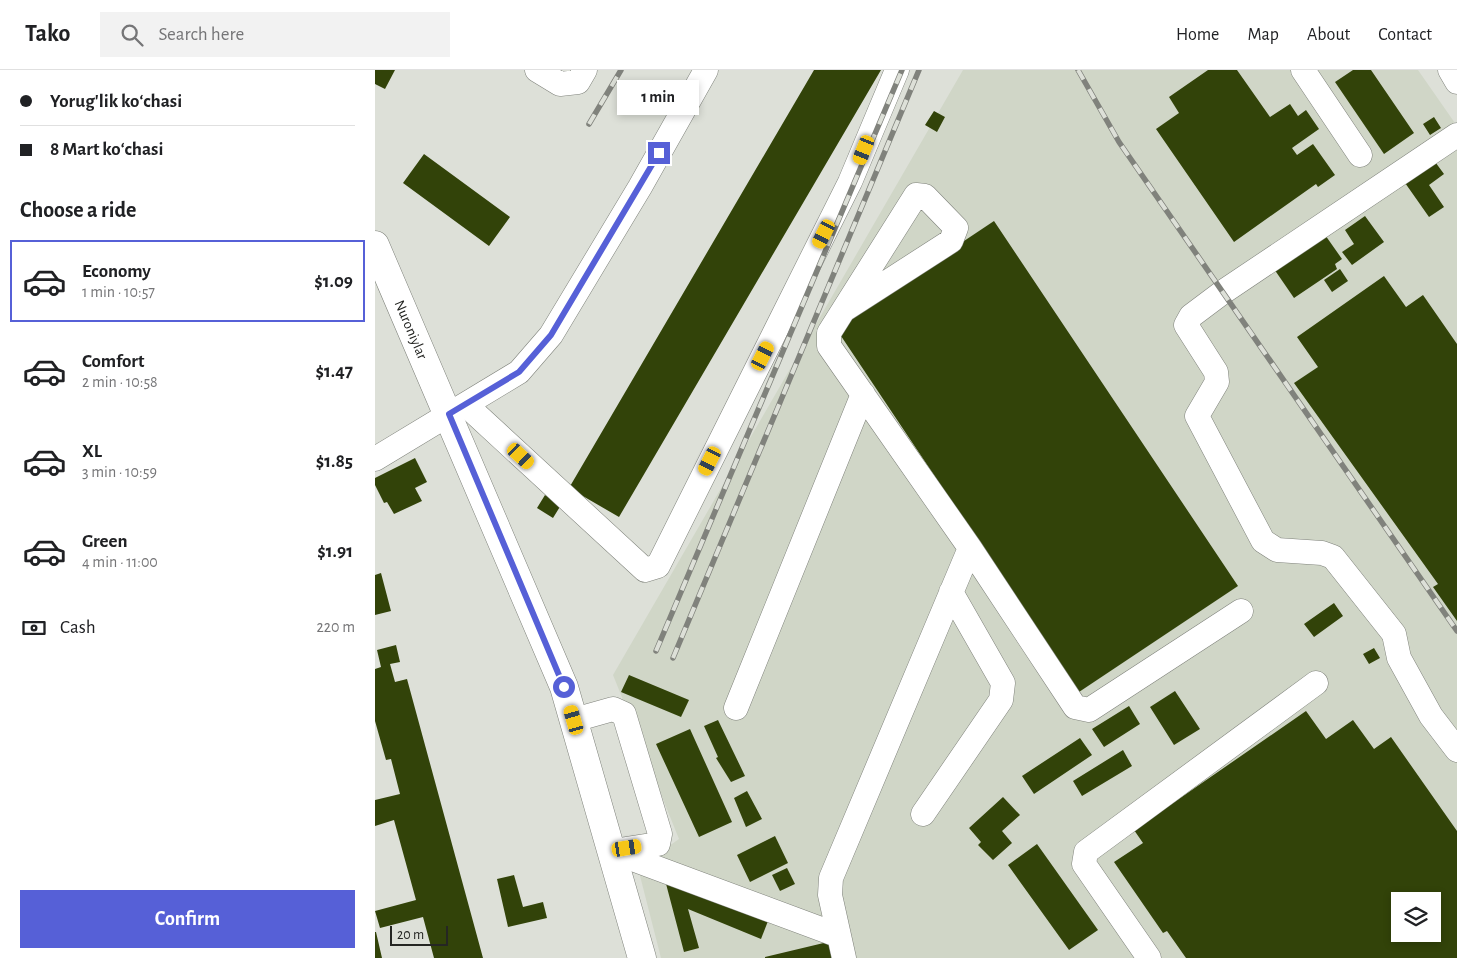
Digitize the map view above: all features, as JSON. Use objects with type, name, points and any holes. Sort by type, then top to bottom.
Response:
[{"type":"main road","name":"Nuroniylar","points":[[375,245],[457,409],[564,687],[643,958]]},
{"type":"street","points":[[537,70],[560,84],[578,82],[585,70]]},
{"type":"street","points":[[375,459],[519,372],[551,335],[640,187],[706,70]]},
{"type":"street","points":[[457,409],[645,570],[658,566],[850,182],[897,70]]},
{"type":"street","points":[[1303,70],[1360,155]]},
{"type":"street","points":[[1450,70],[1457,82]]},
{"type":"street","points":[[1457,135],[1223,292],[1191,316],[1186,325],[1216,372],[1217,382],[1197,416],[1263,541],[1277,550],[1322,553],[1333,557],[1394,634],[1399,658],[1431,716],[1457,750]]},
{"type":"street","points":[[844,310],[951,241],[956,228],[925,196],[916,194],[829,333],[829,346],[970,548],[1075,707],[1089,710],[1241,611]]},
{"type":"street","points":[[736,708],[863,394]]},
{"type":"street","points":[[844,958],[837,935],[830,895],[831,878],[970,548]]},
{"type":"street","points":[[923,814],[1001,700],[1003,683],[951,592]]},
{"type":"street","points":[[1149,958],[1084,864],[1085,852],[1316,683]]},
{"type":"street","points":[[574,720],[613,709],[624,714],[660,834],[658,844],[611,851]]},
{"type":"street","points":[[611,851],[837,935]]},
{"type":"shaded area","points":[[963,70],[1418,70],[1457,126],[1457,958],[661,958],[638,868],[679,839],[613,675]]},
{"type":"building","points":[[375,70],[395,70],[385,89],[375,84]]},
{"type":"building","points":[[814,70],[881,70],[619,517],[569,488]]},
{"type":"building","points":[[1208,70],[1237,70],[1270,117],[1290,104],[1298,116],[1306,110],[1319,129],[1292,148],[1297,155],[1313,144],[1335,175],[1318,187],[1316,184],[1234,242],[1156,129],[1179,113],[1169,97]]},
{"type":"building","points":[[1353,70],[1371,70],[1414,133],[1384,154],[1335,82]]},
{"type":"building","points":[[934,111],[945,117],[937,132],[925,125]]},
{"type":"building","points":[[1434,117],[1441,128],[1430,135],[1423,124]]},
{"type":"building","points":[[424,154],[510,217],[489,246],[403,183]]},
{"type":"building","points":[[1433,159],[1444,174],[1429,185],[1444,207],[1429,217],[1403,180]]},
{"type":"building","points":[[1365,216],[1384,242],[1352,265],[1342,252],[1354,244],[1345,230]]},
{"type":"building","points":[[994,221],[1238,586],[1079,692],[835,327]]},
{"type":"building","points":[[1323,232],[1342,259],[1335,264],[1337,269],[1294,298],[1272,266]]},
{"type":"building","points":[[1340,269],[1348,281],[1332,292],[1324,280]]},
{"type":"building","points":[[1384,276],[1406,307],[1423,295],[1457,344],[1457,621],[1433,587],[1438,584],[1294,383],[1318,367],[1297,337]]},
{"type":"building","points":[[415,458],[427,482],[415,488],[422,501],[394,514],[387,502],[384,503],[375,485],[375,478]]},
{"type":"building","points":[[545,495],[561,505],[553,518],[537,508]]},
{"type":"building","points":[[381,573],[391,611],[375,615],[375,575]]},
{"type":"building","points":[[1334,603],[1343,616],[1314,637],[1304,624]]},
{"type":"building","points":[[396,645],[400,662],[390,664],[395,682],[407,679],[483,958],[434,958],[423,917],[380,928],[375,911],[416,900],[394,820],[375,826],[375,800],[400,794],[391,759],[386,760],[375,721],[375,669],[381,667],[377,650]]},
{"type":"building","points":[[1374,648],[1380,658],[1369,664],[1363,654]]},
{"type":"building","points":[[629,675],[689,700],[681,717],[621,692]]},
{"type":"building","points":[[1175,691],[1200,729],[1174,745],[1150,707]]},
{"type":"building","points":[[1129,706],[1140,724],[1104,747],[1092,729]]},
{"type":"building","points":[[1306,711],[1326,739],[1353,720],[1374,749],[1391,737],[1457,831],[1457,958],[1186,958],[1167,931],[1163,933],[1114,862],[1143,843],[1134,830]]},
{"type":"building","points":[[718,720],[745,776],[731,782],[716,758],[718,757],[704,726]]},
{"type":"building","points":[[690,729],[732,822],[699,837],[656,744]]},
{"type":"building","points":[[1080,738],[1092,755],[1034,794],[1022,776]]},
{"type":"building","points":[[1123,750],[1132,766],[1082,796],[1073,781]]},
{"type":"building","points":[[747,791],[762,819],[746,827],[734,798]]},
{"type":"building","points":[[1003,797],[1020,815],[1002,831],[1012,843],[993,860],[978,845],[981,842],[969,828]]},
{"type":"building","points":[[775,836],[788,863],[750,882],[737,855]]},
{"type":"building","points":[[1037,844],[1098,930],[1069,950],[1008,865]]},
{"type":"building","points":[[787,868],[795,884],[780,891],[772,875]]},
{"type":"building","points":[[514,875],[523,907],[543,902],[547,918],[508,927],[497,879]]},
{"type":"building","points":[[665,880],[768,921],[761,939],[688,909],[699,948],[684,952]]},
{"type":"building","points":[[376,932],[382,958],[375,958]]},
{"type":"building","points":[[832,941],[837,958],[765,958],[765,957]]},
{"type":"railway","points":[[589,124],[621,70]]},
{"type":"railway","points":[[656,651],[902,70]]},
{"type":"railway","points":[[673,658],[919,70]]},
{"type":"railway","points":[[1078,70],[1119,142],[1457,631]]},
{"type":"route","points":[[564,687],[449,414],[519,372],[551,335],[659,153]]}]
